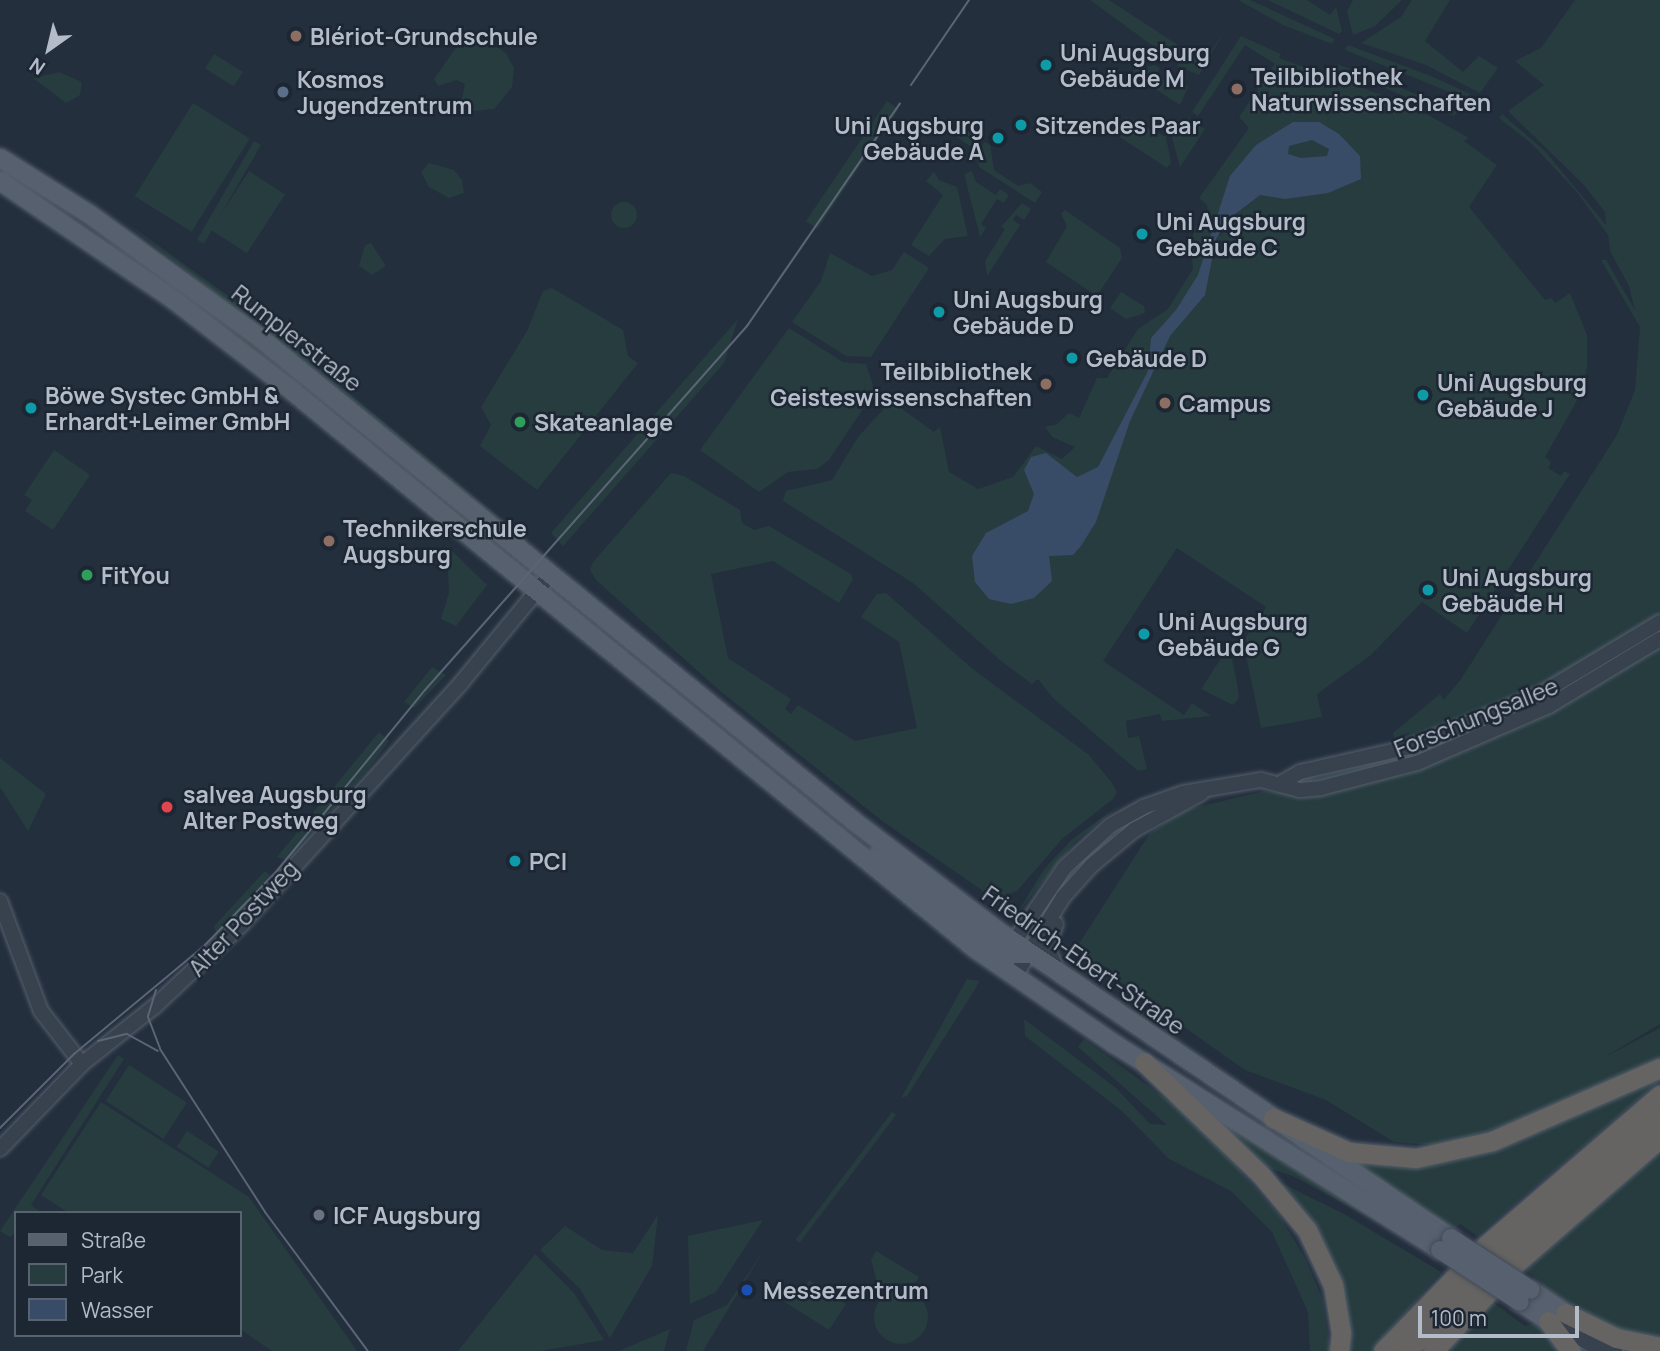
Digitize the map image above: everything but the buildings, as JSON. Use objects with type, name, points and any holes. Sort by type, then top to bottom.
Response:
[{"type":"highway","points":[[1144,1062],[1255,1169],[1307,1230],[1333,1285],[1341,1333],[1339,1351]]},
{"type":"highway","points":[[1273,1118],[1349,1152],[1378,1158],[1441,1155],[1492,1141],[1660,1068]]},
{"type":"highway","points":[[1383,1351],[1486,1245],[1660,1094]]},
{"type":"highway","points":[[1407,1351],[1501,1254],[1660,1118]]},
{"type":"highway","points":[[1433,1351],[1515,1264],[1660,1138]]},
{"type":"highway","points":[[1630,1164],[1660,1153]]},
{"type":"highway","points":[[1557,1317],[1616,1338],[1660,1347]]},
{"type":"highway","points":[[1557,1317],[1571,1351]]},
{"type":"main road","name":"Rumplerstraße","points":[[0,158],[89,214],[259,337],[551,575]]},
{"type":"main road","name":"Rumplerstraße","points":[[0,181],[173,299],[539,591]]},
{"type":"main road","name":"Friedrich-Ebert-Straße","points":[[551,575],[855,822],[1011,954],[1072,985],[1273,1118],[1446,1244]]},
{"type":"main road","points":[[539,591],[822,824],[888,864],[1011,954]]},
{"type":"main road","name":"Friedrich-Ebert-Straße","points":[[1011,954],[1015,976],[1144,1062],[1446,1244],[1557,1317]]},
{"type":"street","name":"Alter Postweg","points":[[0,1149],[82,1064],[154,1007],[233,934],[551,575]]},
{"type":"street","name":"Forschungsallee","points":[[1281,783],[1300,772],[1410,747],[1542,693],[1660,622]]},
{"type":"street","name":"Forschungsallee","points":[[1011,954],[1049,887],[1095,837],[1143,807],[1170,796],[1203,793],[1261,780],[1300,790],[1353,782],[1475,741],[1549,706],[1660,639]]},
{"type":"street","name":"Forschungsallee","points":[[1011,954],[1086,872],[1134,830],[1203,793]]},
{"type":"street","points":[[1072,985],[1048,956],[1048,938],[1086,872]]},
{"type":"street","points":[[0,901],[41,1011],[82,1064]]},
{"type":"street","points":[[1011,954],[1015,976]]},
{"type":"street","name":"Friedrich-Ebert-Straße","points":[[1557,1317],[1602,1351]]},
{"type":"street","name":"Friedrich-Ebert-Straße","points":[[1557,1317],[1615,1351]]},
{"type":"green space","points":[[1090,0],[1109,0],[1184,49],[1175,62]]},
{"type":"green space","points":[[1238,0],[1250,0],[1335,39],[1332,44],[1283,25]]},
{"type":"green space","points":[[1268,0],[1307,0],[1330,15],[1336,7],[1342,31],[1339,34]]},
{"type":"green space","points":[[1353,0],[1402,0],[1375,26],[1353,35],[1347,11]]},
{"type":"green space","points":[[1412,0],[1450,0],[1425,41],[1463,72],[1479,56],[1498,68],[1480,93],[1426,65],[1361,43],[1401,17]]},
{"type":"green space","points":[[1575,0],[1660,0],[1660,1024],[1603,1058],[1660,1028],[1660,1058],[1527,1118],[1441,1146],[1394,1142],[1326,1100],[1245,1070],[1075,950],[1150,833],[1185,810],[1264,791],[1305,794],[1307,777],[1362,766],[1393,751],[1398,741],[1412,732],[1394,738],[1393,733],[1440,694],[1444,700],[1461,679],[1617,435],[1635,390],[1640,327],[1601,260],[1606,260],[1635,310],[1629,286],[1610,251],[1608,235],[1576,191],[1532,144],[1499,118],[1502,114],[1545,151],[1606,225],[1605,212],[1583,184],[1508,111],[1544,85],[1515,61],[1541,48]]},
{"type":"green space","points":[[1225,30],[1199,75],[1177,66],[1187,51],[1204,62]]},
{"type":"green space","points":[[1241,36],[1281,54],[1279,58],[1410,105],[1469,138],[1464,141],[1497,165],[1469,207],[1545,300],[1551,298],[1555,303],[1570,293],[1587,335],[1587,367],[1580,395],[1545,457],[1551,462],[1548,468],[1561,476],[1564,471],[1570,474],[1467,633],[1422,602],[1371,655],[1317,694],[1322,717],[1261,728],[1243,641],[1266,607],[1177,548],[1103,661],[1184,715],[1192,703],[1211,716],[1162,721],[1160,714],[1126,721],[1128,738],[1139,736],[1147,769],[1138,771],[1053,698],[1038,679],[1032,684],[1001,661],[913,583],[783,501],[786,491],[832,480],[858,437],[891,401],[934,432],[940,427],[949,472],[978,489],[1013,477],[1036,446],[1062,459],[1075,447],[1052,437],[1045,427],[1057,424],[1069,413],[1079,418],[1097,378],[1107,378],[1138,329],[1168,309],[1193,269],[1190,242],[1197,225],[1204,223],[1220,236],[1225,228],[1209,216],[1207,205],[1199,198],[1249,128],[1239,117],[1275,64],[1245,45],[1198,116],[1192,112]]},
{"type":"green space","points":[[473,42],[494,45],[506,53],[514,68],[512,87],[494,109],[453,113],[450,107],[462,98],[465,84],[457,80],[438,86],[434,79],[455,49]]},
{"type":"green space","points":[[1348,45],[1431,76],[1470,94],[1467,99],[1345,50]]},
{"type":"green space","points":[[214,54],[243,72],[234,86],[205,68]]},
{"type":"green space","points":[[1337,64],[1457,112],[1454,116],[1337,69]]},
{"type":"green space","points":[[1155,65],[1160,68],[1156,75],[1165,81],[1173,77],[1169,84],[1177,90],[1182,83],[1188,87],[1180,105],[1135,76],[1133,70]]},
{"type":"green space","points":[[59,72],[82,82],[80,95],[66,103],[33,78]]},
{"type":"green space","points":[[887,101],[899,109],[818,229],[806,221]]},
{"type":"green space","points":[[193,103],[250,139],[192,232],[135,196]]},
{"type":"green space","points":[[1126,117],[1166,137],[1171,163],[1167,168],[1115,134]]},
{"type":"green space","points":[[1188,118],[1205,129],[1180,167],[1170,130],[1177,120],[1184,124]]},
{"type":"green space","points":[[954,122],[972,134],[981,147],[985,142],[990,145],[994,170],[1018,186],[1030,183],[1042,192],[1035,203],[979,167],[974,149],[957,137]]},
{"type":"green space","points":[[254,141],[261,145],[204,244],[197,240]]},
{"type":"green space","points":[[429,163],[454,170],[462,180],[464,193],[449,198],[429,187],[421,172]]},
{"type":"green space","points":[[249,171],[285,194],[247,253],[211,230]]},
{"type":"green space","points":[[972,171],[976,182],[996,195],[1000,189],[1009,195],[1004,203],[997,199],[981,224],[986,228],[980,237],[964,174]]},
{"type":"green space","points":[[934,172],[939,180],[957,187],[968,236],[945,239],[929,256],[911,245],[943,195],[926,181]]},
{"type":"green space","points":[[624,202],[633,206],[637,215],[633,224],[624,228],[615,224],[611,215],[615,206]]},
{"type":"green space","points":[[1022,203],[1031,209],[1024,220],[1016,215],[1013,220],[1020,225],[987,276],[985,261],[1005,229],[1001,227]]},
{"type":"green space","points":[[1065,210],[1120,248],[1122,258],[1097,296],[1046,262],[1067,226],[1061,214]]},
{"type":"green space","points":[[123,220],[252,313],[524,538],[527,546]]},
{"type":"green space","points":[[113,238],[221,317],[519,556],[517,559],[369,438],[108,246]]},
{"type":"green space","points":[[371,243],[386,266],[372,275],[359,266],[365,245]]},
{"type":"green space","points":[[904,252],[929,268],[871,357],[846,356],[792,322],[821,281],[830,253],[872,276],[892,270]]},
{"type":"green space","points":[[552,288],[623,330],[628,356],[638,363],[537,490],[480,446],[491,425],[481,407],[527,331],[543,291]]},
{"type":"green space","points":[[1121,292],[1144,306],[1145,313],[1126,319],[1110,308]]},
{"type":"green space","points":[[738,319],[724,363],[563,546],[551,533]]},
{"type":"green space","points":[[789,328],[843,362],[866,364],[875,391],[829,460],[817,469],[788,472],[759,492],[700,450]]},
{"type":"green space","points":[[54,450],[90,475],[53,530],[25,511],[32,500],[24,495]]},
{"type":"green space","points":[[671,473],[684,476],[740,510],[742,523],[754,530],[769,526],[851,574],[853,579],[839,603],[773,561],[711,574],[728,658],[791,699],[785,709],[791,714],[798,705],[855,741],[917,728],[899,642],[861,617],[877,594],[886,593],[974,670],[1089,755],[1117,792],[1113,799],[1063,838],[1017,891],[1004,896],[989,895],[882,821],[720,691],[596,580],[590,570],[593,562]]},
{"type":"green space","points":[[447,546],[487,585],[456,626],[441,619],[449,593]]},
{"type":"green space","points":[[1224,654],[1232,659],[1237,683],[1239,698],[1233,705],[1201,689]]},
{"type":"green space","points":[[432,667],[446,675],[414,708],[404,702]]},
{"type":"green space","points":[[379,732],[389,741],[373,763],[289,861],[277,857]]},
{"type":"green space","points":[[0,758],[46,794],[28,831],[0,787]]},
{"type":"green space","points":[[1124,802],[1074,843],[1016,915],[1044,869],[1071,840]]},
{"type":"green space","points":[[265,871],[274,879],[223,935],[216,932],[214,926]]},
{"type":"green space","points":[[967,979],[979,981],[976,988],[907,1096],[901,1098]]},
{"type":"green space","points":[[1024,1019],[1116,1088],[1150,1124],[1167,1125],[1078,1047],[1084,1039],[1192,1118],[1223,1151],[1279,1215],[1305,1258],[1323,1300],[1330,1351],[1310,1351],[1308,1312],[1272,1232],[1231,1191],[1169,1159],[1122,1111],[1025,1036]]},
{"type":"green space","points":[[118,1055],[124,1059],[31,1205],[39,1211],[14,1211],[14,1234],[10,1237],[0,1231]]},
{"type":"green space","points":[[129,1065],[187,1103],[163,1139],[106,1101]]},
{"type":"green space","points":[[1660,1074],[1660,1081],[1477,1236],[1460,1224],[1451,1232],[1340,1156],[1393,1166],[1468,1154],[1578,1115]]},
{"type":"green space","points":[[101,1102],[249,1197],[357,1351],[272,1351],[242,1330],[242,1211],[66,1211],[41,1195]]},
{"type":"green space","points":[[1198,1106],[1414,1242],[1295,1177],[1266,1167]]},
{"type":"green space","points":[[892,1112],[896,1115],[800,1243],[796,1240]]},
{"type":"green space","points":[[187,1131],[219,1152],[209,1168],[177,1147]]},
{"type":"green space","points":[[1660,1148],[1660,1351],[1630,1351],[1549,1296],[1540,1280],[1522,1268]]},
{"type":"green space","points":[[1275,1180],[1342,1213],[1441,1272],[1372,1351],[1345,1351],[1347,1337]]},
{"type":"green space","points":[[658,1215],[652,1266],[610,1338],[580,1289],[540,1250],[565,1226],[602,1250],[633,1253]]},
{"type":"green space","points":[[763,1220],[716,1292],[690,1304],[688,1236]]},
{"type":"green space","points":[[764,1250],[703,1351],[686,1351],[694,1320],[727,1305]]},
{"type":"green space","points":[[876,1251],[919,1277],[916,1282],[879,1290],[871,1260]]},
{"type":"green space","points":[[535,1254],[574,1293],[604,1340],[541,1351],[458,1351]]},
{"type":"green space","points":[[809,1280],[846,1304],[829,1330],[785,1302],[795,1286],[804,1288]]},
{"type":"green space","points":[[901,1290],[920,1298],[928,1317],[920,1336],[901,1344],[882,1336],[874,1317],[882,1298]]},
{"type":"green space","points":[[1490,1300],[1525,1326],[1539,1323],[1564,1351],[1442,1351]]},
{"type":"green space","points":[[670,1329],[664,1351],[619,1351]]},
{"type":"water","points":[[1293,122],[1319,122],[1339,134],[1360,156],[1361,179],[1328,193],[1285,199],[1260,195],[1230,218],[1216,239],[1205,295],[1170,336],[1130,421],[1096,522],[1081,546],[1073,555],[1049,556],[1052,581],[1034,598],[1011,604],[989,599],[975,582],[972,556],[986,533],[1028,511],[1034,494],[1024,470],[1031,457],[1046,453],[1077,477],[1098,467],[1148,371],[1151,338],[1176,310],[1198,275],[1230,176],[1256,145]],"holes":[[[1312,140],[1329,149],[1327,156],[1301,158],[1288,154],[1289,146]]]},
{"type":"tram line","points":[[911,85],[969,0]]},
{"type":"tram line","points":[[0,1128],[74,1054],[204,946],[276,872],[425,690],[747,326],[900,103]]},
{"type":"tram line","points":[[156,990],[148,1017],[160,1049],[265,1212],[368,1351]]},
{"type":"tram line","points":[[98,1041],[127,1034],[158,1051]]},
{"type":"place","name":"Blériot-Grundschule","points":[[296,36]]},
{"type":"place","name":"Uni Augsburg Gebäude M","points":[[1046,65]]},
{"type":"place","name":"Teilbibliothek Naturwissenschaften","points":[[1237,89]]},
{"type":"place","name":"Kosmos Jugendzentrum","points":[[283,92]]},
{"type":"place","name":"Sitzendes Paar","points":[[1021,125]]},
{"type":"place","name":"Uni Augsburg Gebäude A","points":[[998,138]]},
{"type":"place","name":"Uni Augsburg Gebäude C","points":[[1142,234]]},
{"type":"place","name":"Uni Augsburg Gebäude D","points":[[939,312]]},
{"type":"place","name":"Gebäude D","points":[[1072,358]]},
{"type":"place","name":"Teilbibliothek Geisteswissenschaften","points":[[1046,384]]},
{"type":"place","name":"Uni Augsburg Gebäude J","points":[[1423,395]]},
{"type":"place","name":"Campus","points":[[1165,403]]},
{"type":"place","name":"Böwe Systec GmbH & Erhardt+Leimer GmbH","points":[[31,408]]},
{"type":"place","name":"Skateanlage","points":[[520,422]]},
{"type":"place","name":"Technikerschule Augsburg","points":[[329,541]]},
{"type":"place","name":"FitYou","points":[[87,575]]},
{"type":"place","name":"Uni Augsburg Gebäude H","points":[[1428,590]]},
{"type":"place","name":"Uni Augsburg Gebäude G","points":[[1144,634]]},
{"type":"place","name":"salvea Augsburg Alter Postweg","points":[[167,807]]},
{"type":"place","name":"PCI","points":[[515,861]]},
{"type":"place","name":"ICF Augsburg","points":[[319,1215]]},
{"type":"place","name":"Messezentrum","points":[[747,1290]]}]
